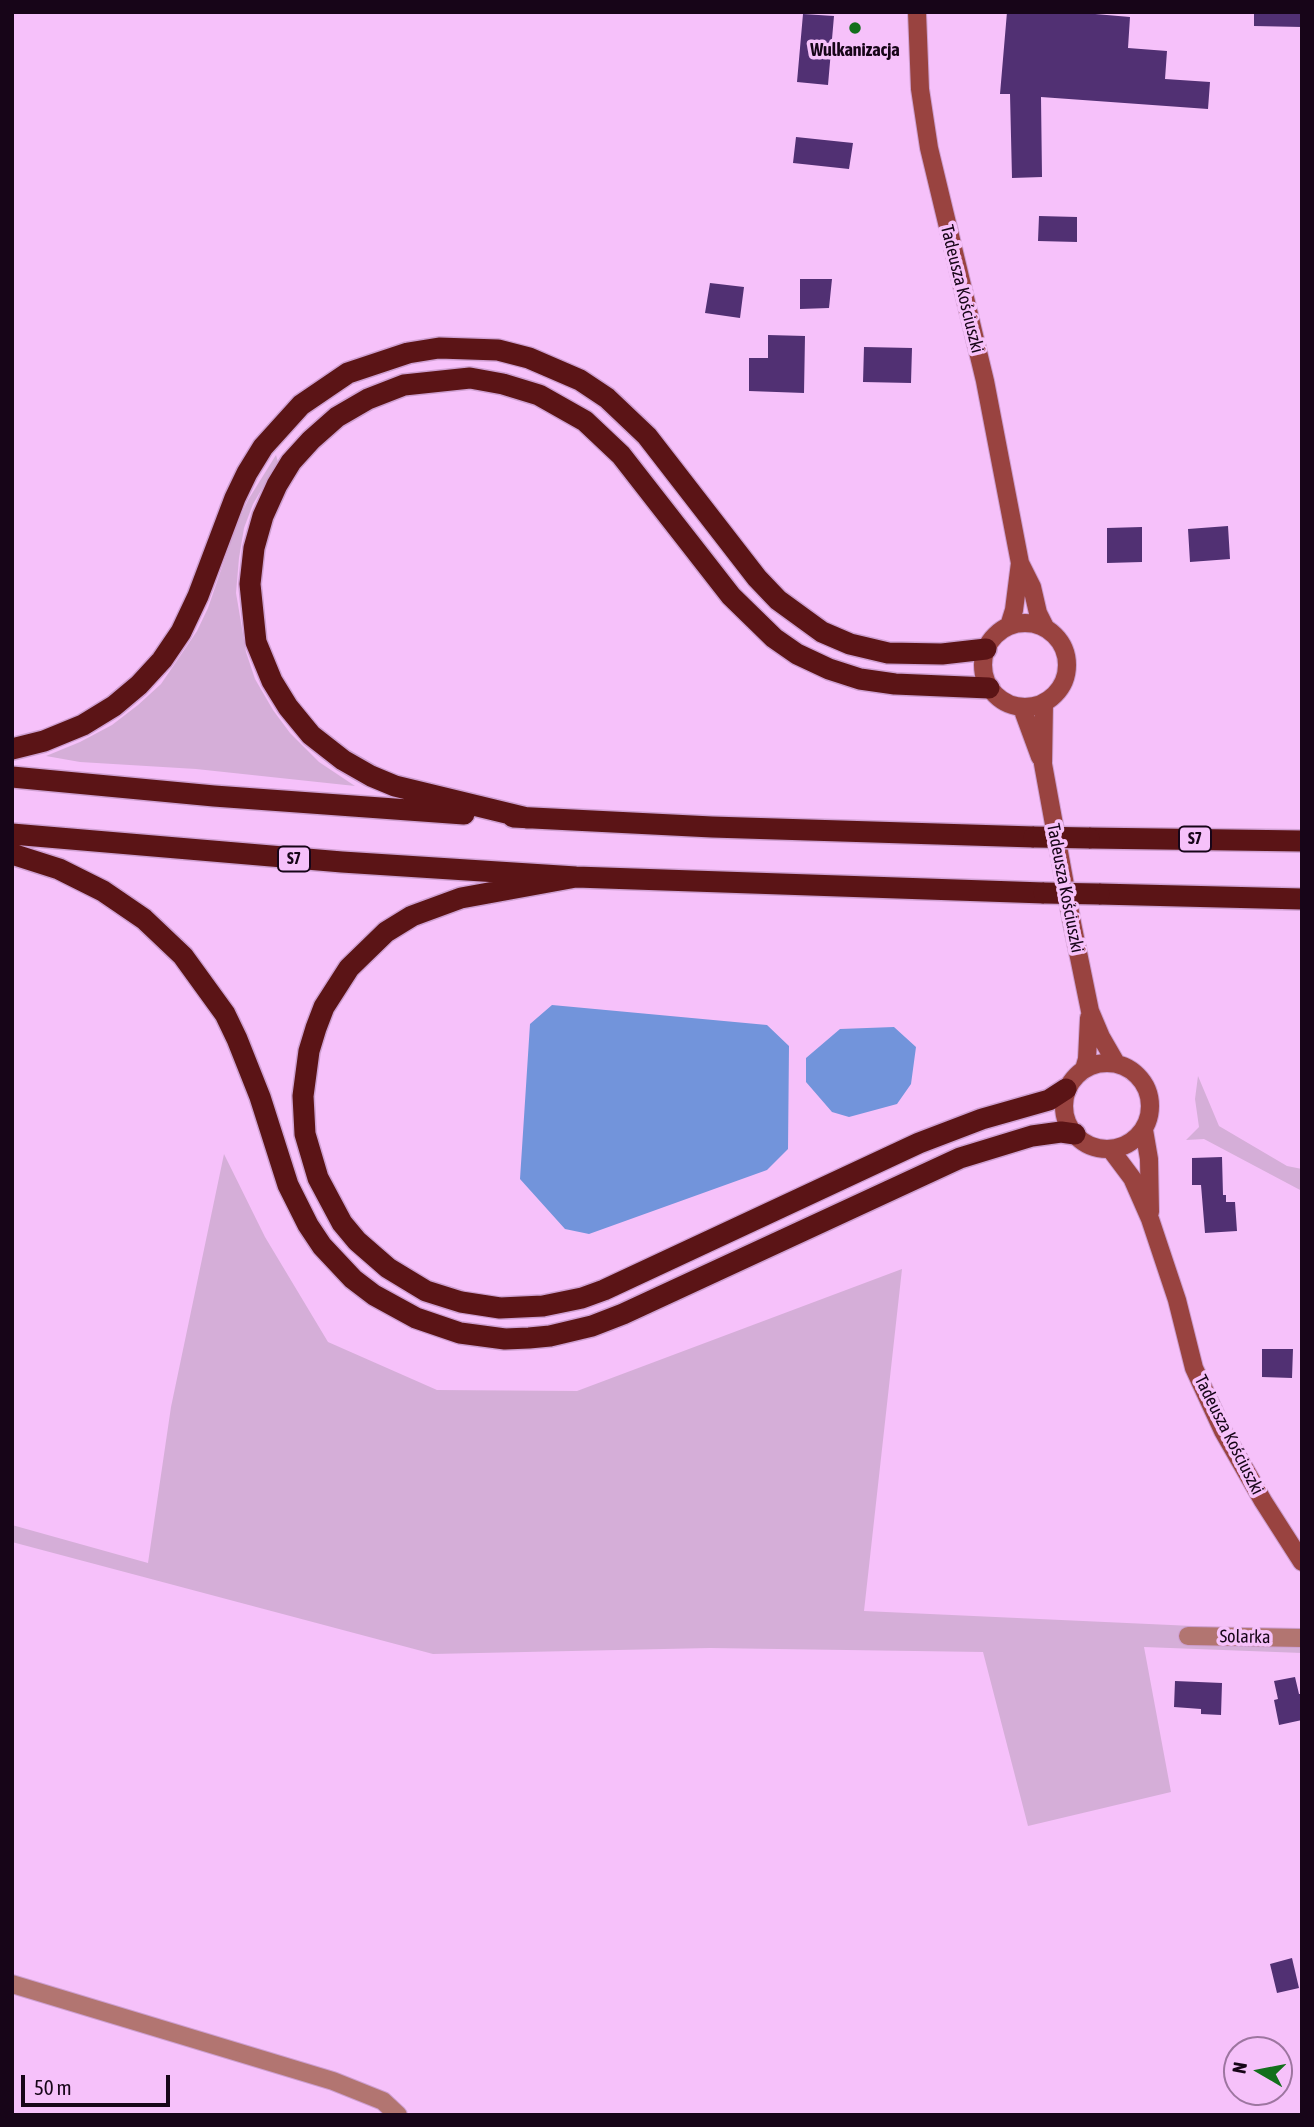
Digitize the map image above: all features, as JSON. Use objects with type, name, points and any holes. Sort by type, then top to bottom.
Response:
[{"type":"highway","points":[[12,749],[44,741],[83,725],[114,706],[139,685],[162,660],[181,632],[198,596],[235,498],[247,474],[269,439],[301,405],[348,373],[408,353],[439,348],[498,351],[529,358],[580,380],[607,398],[646,436],[757,578],[778,600],[822,632],[850,644],[888,653],[942,654],[986,649]]},
{"type":"highway","points":[[527,818],[395,786],[370,776],[344,760],[312,735],[288,707],[272,681],[256,642],[250,584],[254,548],[263,516],[277,485],[304,447],[337,417],[368,399],[404,385],[471,378],[503,384],[538,395],[585,421],[621,455],[731,596],[774,638],[797,654],[829,669],[860,679],[895,684],[989,688]]},
{"type":"highway","name":"S7","points":[[12,777],[306,803],[527,818],[1089,838],[1302,841]]},
{"type":"highway","name":"S7","points":[[12,834],[275,857],[576,877],[1302,899]]},
{"type":"highway","points":[[12,854],[59,869],[103,891],[144,919],[183,956],[218,1004],[237,1039],[260,1097],[288,1185],[308,1225],[322,1245],[353,1279],[374,1295],[416,1318],[460,1333],[495,1338],[529,1338],[551,1336],[592,1325],[624,1314],[960,1158],[1032,1136],[1047,1133],[1075,1134]]},
{"type":"highway","points":[[576,877],[461,898],[412,916],[386,932],[349,968],[324,1007],[316,1028],[305,1071],[303,1105],[305,1133],[318,1178],[342,1223],[358,1241],[388,1268],[426,1290],[461,1302],[500,1308],[543,1306],[582,1297],[604,1290],[919,1143],[982,1119],[1049,1100],[1066,1089]]},
{"type":"street","name":"Tadeusza Kościuszki","points":[[917,12],[919,89],[929,148],[985,381],[1020,563],[1032,587],[1038,613],[1045,627]]},
{"type":"street","name":"Tadeusza Kościuszki","points":[[1009,626],[1014,610],[1020,563]]},
{"type":"street","points":[[1023,624],[1045,627],[1061,644],[1067,666],[1061,687],[1044,703],[1022,708],[1003,701],[989,688],[984,673],[986,649],[992,640],[1009,626],[1023,624]]},
{"type":"street","name":"Tadeusza Kościuszki","points":[[1043,764],[1044,703]]},
{"type":"street","name":"Tadeusza Kościuszki","points":[[1022,708],[1043,764],[1090,1011],[1116,1063]]},
{"type":"street","name":"Tadeusza Kościuszki","points":[[1084,1069],[1090,1011]]},
{"type":"street","points":[[1099,1063],[1116,1063],[1137,1075],[1149,1095],[1151,1107],[1144,1130],[1125,1146],[1111,1150],[1092,1144],[1075,1134],[1066,1118],[1066,1089],[1073,1078],[1084,1069],[1099,1063]]},
{"type":"street","name":"Tadeusza Kościuszki","points":[[1144,1130],[1149,1159],[1150,1219]]},
{"type":"street","name":"Tadeusza Kościuszki","points":[[1111,1150],[1132,1178],[1150,1219],[1177,1300],[1194,1368],[1223,1431],[1302,1562]]},
{"type":"street","name":"Solarka","points":[[1188,1636],[1302,1638]]},
{"type":"street","points":[[12,1984],[333,2081],[372,2095],[398,2115]]},
{"type":"shaded area","points":[[276,455],[278,462],[253,504],[244,528],[239,558],[236,593],[246,652],[255,679],[290,733],[319,762],[355,786],[196,769],[80,762],[46,756],[112,725],[161,684],[197,631],[208,608],[236,526],[248,500]]},
{"type":"shaded area","points":[[1198,1076],[1219,1126],[1287,1166],[1302,1169],[1302,1191],[1204,1139],[1186,1140],[1199,1127],[1195,1099]]},
{"type":"shaded area","points":[[224,1154],[265,1237],[328,1342],[437,1390],[577,1391],[902,1269],[864,1611],[1302,1631],[1302,1653],[1144,1647],[1171,1792],[1028,1826],[983,1652],[710,1648],[433,1654],[12,1542],[12,1525],[148,1563],[171,1407]]},
{"type":"water","points":[[552,1005],[767,1025],[789,1046],[788,1149],[767,1170],[589,1234],[565,1229],[520,1179],[530,1024]]},
{"type":"water","points":[[894,1027],[916,1047],[911,1084],[897,1104],[849,1117],[832,1112],[806,1082],[806,1058],[840,1029]]},
{"type":"building","points":[[1007,12],[1072,12],[1130,17],[1128,48],[1167,51],[1165,79],[1210,82],[1208,109],[1041,97],[1042,177],[1012,178],[1010,94],[1000,94]]},
{"type":"building","points":[[1254,12],[1302,12],[1302,27],[1254,26]]},
{"type":"building","points":[[803,14],[834,16],[828,85],[797,82]]},
{"type":"building","points":[[796,137],[853,143],[849,169],[793,163]]},
{"type":"building","points":[[1039,216],[1077,217],[1077,242],[1038,241]]},
{"type":"building","points":[[800,279],[832,279],[829,308],[800,309]]},
{"type":"building","points":[[710,283],[744,287],[740,318],[705,313]]},
{"type":"building","points":[[768,335],[805,336],[804,393],[749,391],[749,358],[768,358]]},
{"type":"building","points":[[864,347],[912,348],[911,383],[863,382]]},
{"type":"building","points":[[1228,526],[1230,559],[1190,562],[1188,529]]},
{"type":"building","points":[[1142,527],[1142,562],[1107,563],[1107,528]]},
{"type":"building","points":[[1222,1157],[1223,1195],[1226,1195],[1226,1202],[1235,1202],[1237,1231],[1205,1233],[1201,1185],[1192,1185],[1192,1158]]},
{"type":"building","points":[[1262,1349],[1293,1349],[1292,1378],[1262,1377]]},
{"type":"building","points":[[1295,1677],[1299,1694],[1302,1694],[1302,1720],[1279,1725],[1274,1700],[1278,1699],[1274,1681]]},
{"type":"building","points":[[1175,1681],[1222,1683],[1221,1715],[1201,1714],[1201,1709],[1174,1707]]},
{"type":"building","points":[[1292,1958],[1299,1988],[1277,1993],[1270,1964]]},
{"type":"place","name":"Wulkanizacja","points":[[855,28]]}]
